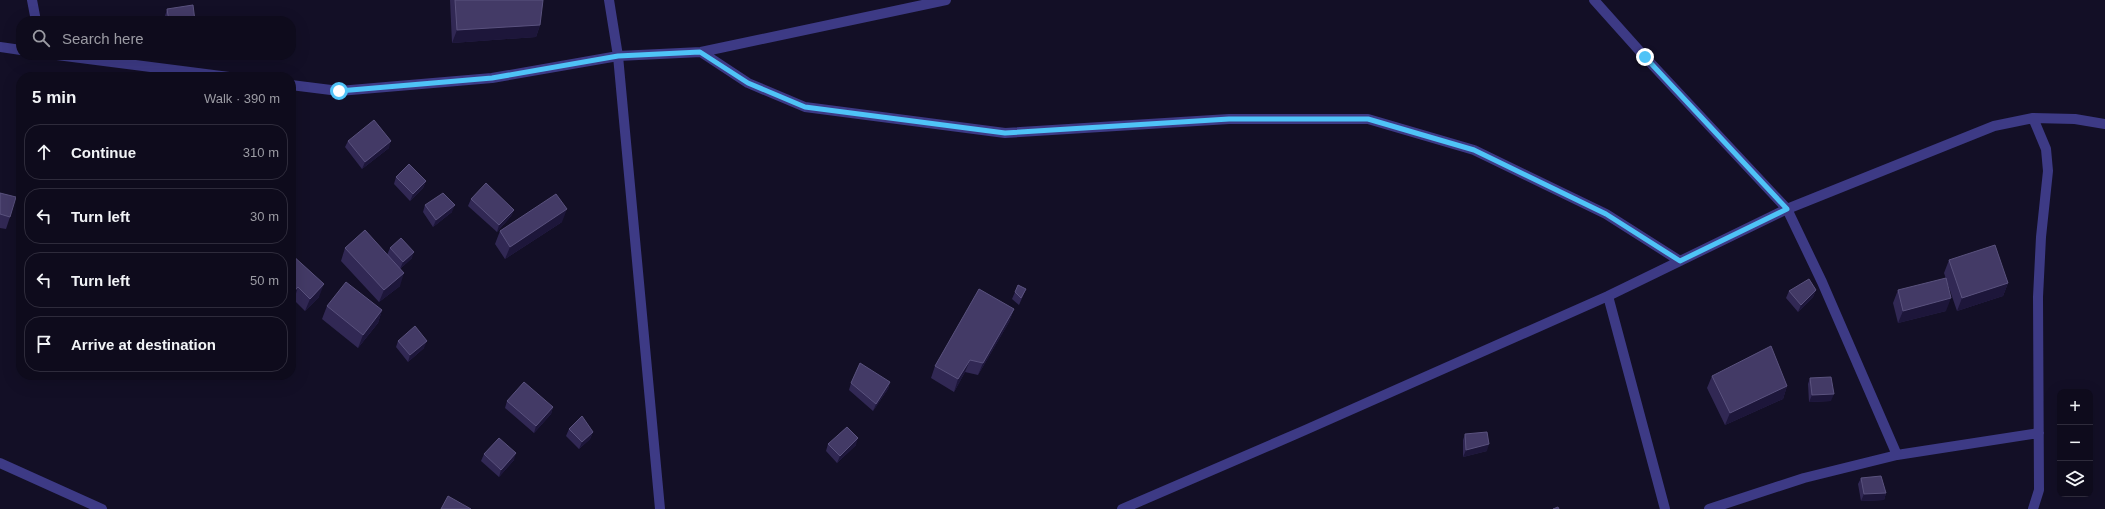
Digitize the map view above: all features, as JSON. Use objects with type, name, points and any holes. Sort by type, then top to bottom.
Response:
[{"type":"street","points":[[32,0],[35,16]]},
{"type":"street","points":[[608,0],[618,56],[660,509]]},
{"type":"street","points":[[296,86],[339,91],[492,78],[618,56],[700,52],[946,0]]},
{"type":"street","points":[[1594,0],[1645,57],[1787,209],[1822,282],[1897,455]]},
{"type":"street","points":[[0,47],[16,49]]},
{"type":"street","points":[[700,52],[748,83],[805,107],[1005,133],[1229,119],[1368,119],[1474,150],[1606,214],[1680,261]]},
{"type":"street","points":[[96,60],[190,72]]},
{"type":"street","points":[[2033,118],[2046,149],[2048,171],[2041,237],[2038,297],[2039,490],[2033,509]]},
{"type":"street","points":[[1122,509],[1303,432],[1608,296],[1787,209],[1994,126],[2033,118],[2075,119],[2105,124]]},
{"type":"street","points":[[1608,296],[1665,509]]},
{"type":"street","points":[[1709,509],[1804,478],[1897,455],[2039,433]]},
{"type":"street","points":[[0,463],[102,509]]},
{"type":"building","points":[[455,0],[543,0],[540,25],[457,30]]},
{"type":"building","points":[[193,5],[194,16],[168,16],[167,9]]},
{"type":"building","points":[[374,120],[391,141],[365,162],[348,141]]},
{"type":"building","points":[[409,164],[426,181],[413,194],[396,177]]},
{"type":"building","points":[[486,183],[514,210],[499,225],[471,199]]},
{"type":"building","points":[[0,193],[16,197],[10,217],[0,214]]},
{"type":"building","points":[[443,193],[455,205],[436,220],[425,205]]},
{"type":"building","points":[[556,194],[567,209],[510,247],[500,231]]},
{"type":"building","points":[[365,230],[404,273],[384,290],[345,248]]},
{"type":"building","points":[[401,238],[414,252],[403,262],[390,248]]},
{"type":"building","points":[[1995,245],[2008,283],[1962,298],[1949,260]]},
{"type":"building","points":[[296,259],[324,284],[310,299],[298,287],[296,289]]},
{"type":"building","points":[[1946,278],[1951,298],[1903,311],[1898,290]]},
{"type":"building","points":[[1809,279],[1816,290],[1801,305],[1789,291]]},
{"type":"building","points":[[346,282],[382,310],[363,335],[327,306]]},
{"type":"building","points":[[1018,285],[1026,289],[1021,298],[1015,292]]},
{"type":"building","points":[[979,289],[1014,309],[983,363],[970,360],[958,379],[935,366]]},
{"type":"building","points":[[415,326],[427,341],[410,355],[398,341]]},
{"type":"building","points":[[1771,346],[1787,386],[1730,413],[1712,376]]},
{"type":"building","points":[[860,363],[890,382],[876,404],[851,383]]},
{"type":"building","points":[[1831,377],[1834,394],[1812,395],[1810,378]]},
{"type":"building","points":[[524,382],[553,407],[536,426],[507,401]]},
{"type":"building","points":[[582,416],[593,432],[582,442],[569,429]]},
{"type":"building","points":[[847,427],[858,438],[840,456],[828,444]]},
{"type":"building","points":[[1487,432],[1489,444],[1466,450],[1465,434]]},
{"type":"building","points":[[499,438],[516,453],[501,470],[484,454]]},
{"type":"building","points":[[1881,476],[1886,493],[1864,494],[1861,478]]},
{"type":"building","points":[[448,496],[471,509],[441,509]]},
{"type":"route","points":[[339,91],[492,78],[618,56],[700,52],[748,83],[805,107],[1005,133],[1229,119],[1368,119],[1474,150],[1606,214],[1680,261],[1787,209],[1645,57]]}]
